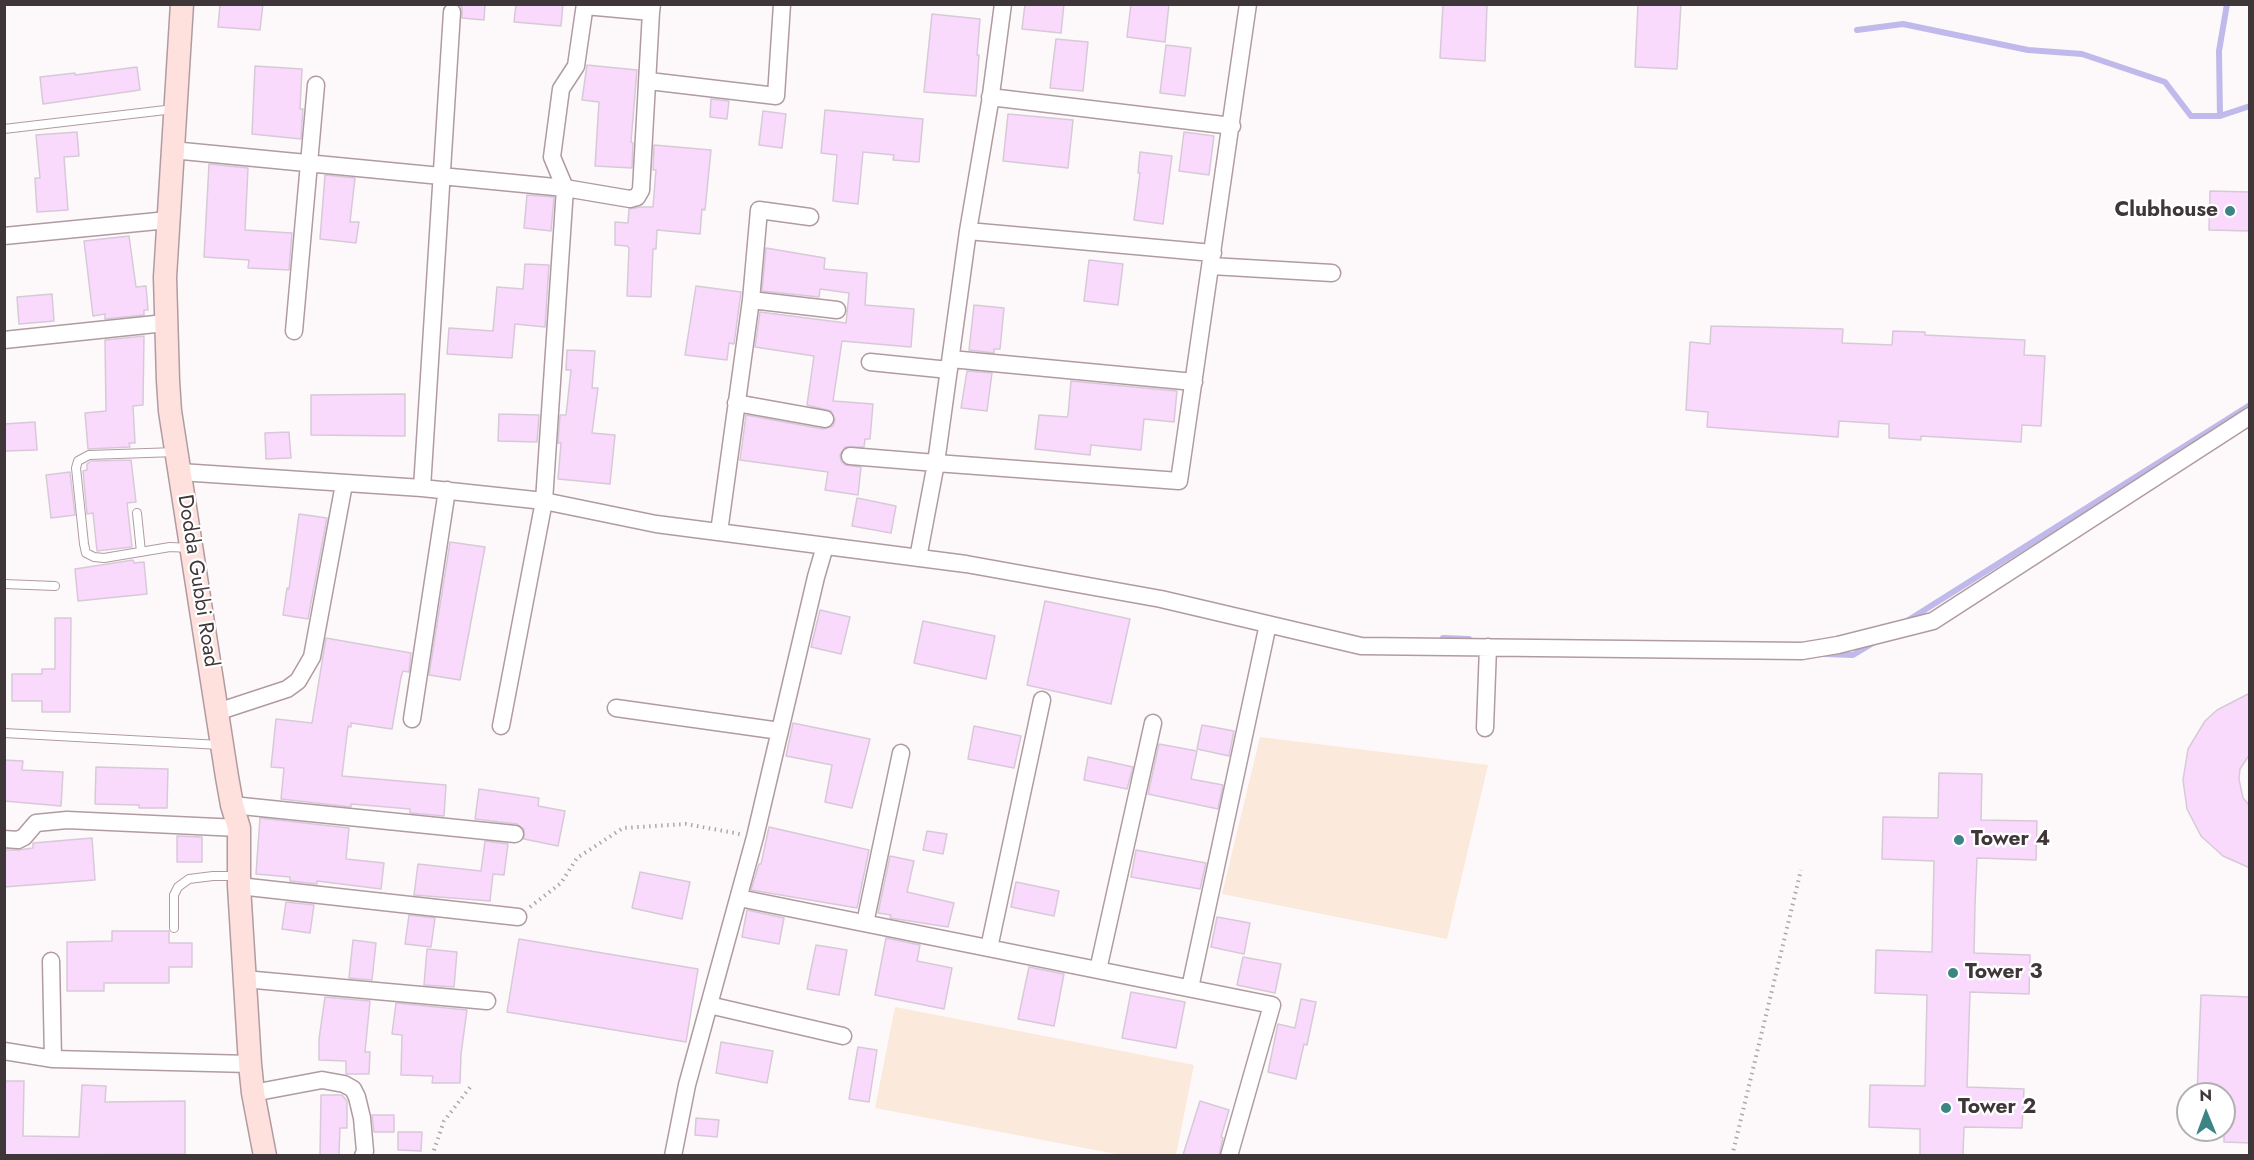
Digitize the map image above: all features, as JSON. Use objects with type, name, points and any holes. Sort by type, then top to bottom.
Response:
[{"type":"main road","name":"Dodda Gubbi Road","points":[[182,4],[168,220],[165,323],[168,381],[178,462],[222,745],[232,805],[239,828],[239,881],[250,1064],[265,1155]]},
{"type":"street","points":[[649,81],[776,96],[782,4]]},
{"type":"street","points":[[918,558],[936,463],[968,231],[1003,4]]},
{"type":"street","points":[[850,456],[1179,481],[1248,4]]},
{"type":"street","points":[[172,150],[565,188],[630,199],[637,197],[641,190],[652,8],[585,5],[576,66],[561,89],[552,157],[565,188],[544,501],[501,726]]},
{"type":"street","points":[[422,488],[452,12]]},
{"type":"street","points":[[294,331],[316,85]]},
{"type":"street","points":[[990,97],[1232,126]]},
{"type":"street","points":[[719,532],[751,300],[759,210],[810,217]]},
{"type":"street","points":[[4,236],[168,220]]},
{"type":"street","points":[[968,231],[1332,273]]},
{"type":"street","points":[[751,300],[837,310]]},
{"type":"street","points":[[4,340],[165,323]]},
{"type":"street","points":[[870,362],[950,365],[1194,382]]},
{"type":"street","points":[[736,404],[825,419]]},
{"type":"street","points":[[178,462],[344,484],[447,490],[544,501],[656,524],[966,564],[1161,599],[1361,646],[1802,651],[1838,645],[1933,621],[2250,416]]},
{"type":"street","points":[[217,712],[287,689],[298,681],[312,657],[344,484]]},
{"type":"street","points":[[412,719],[447,490]]},
{"type":"street","points":[[673,1155],[687,1085],[755,837],[825,546]]},
{"type":"street","points":[[1190,988],[1268,624]]},
{"type":"street","points":[[1485,728],[1488,647]]},
{"type":"street","points":[[989,948],[1042,700]]},
{"type":"street","points":[[616,708],[780,731]]},
{"type":"street","points":[[1098,970],[1153,723]]},
{"type":"street","points":[[866,923],[901,753]]},
{"type":"street","points":[[232,805],[515,834]]},
{"type":"street","points":[[4,839],[18,840],[24,837],[36,823],[67,820],[239,828]]},
{"type":"street","points":[[239,881],[518,917]]},
{"type":"street","points":[[739,898],[1272,1005],[1229,1155]]},
{"type":"street","points":[[51,961],[53,1059]]},
{"type":"street","points":[[244,979],[487,1001]]},
{"type":"street","points":[[709,1005],[843,1036]]},
{"type":"street","points":[[4,1051],[53,1059],[250,1064]]},
{"type":"street","points":[[253,1093],[322,1080],[344,1084],[353,1089],[362,1118],[365,1151],[363,1155]]},
{"type":"lane","points":[[4,129],[175,109]]},
{"type":"lane","points":[[178,462],[89,455],[78,461],[76,468],[86,553],[104,558],[170,547],[191,548]]},
{"type":"lane","points":[[137,513],[141,552]]},
{"type":"lane","points":[[4,584],[55,586]]},
{"type":"lane","points":[[4,734],[222,745]]},
{"type":"lane","points":[[174,928],[174,895],[178,887],[189,879],[213,876],[239,881]]},
{"type":"path","points":[[518,917],[561,884],[576,858],[623,828],[686,824],[755,837]]},
{"type":"path","points":[[1732,1155],[1801,870]]},
{"type":"path","points":[[432,1155],[444,1121],[471,1086]]},
{"type":"shaded area","points":[[1260,737],[1488,765],[1447,939],[1222,894]]},
{"type":"shaded area","points":[[895,1007],[1194,1065],[1176,1155],[1121,1155],[875,1108]]},
{"type":"building","points":[[220,4],[263,4],[260,30],[218,27]]},
{"type":"building","points":[[459,4],[485,4],[484,20],[462,18],[462,8]]},
{"type":"building","points":[[516,4],[563,4],[561,26],[514,22]]},
{"type":"building","points":[[1025,4],[1064,4],[1061,33],[1022,29]]},
{"type":"building","points":[[1131,4],[1169,4],[1165,42],[1127,37]]},
{"type":"building","points":[[1443,4],[1487,4],[1485,61],[1440,58]]},
{"type":"building","points":[[1638,4],[1681,4],[1677,69],[1635,67]]},
{"type":"building","points":[[932,14],[980,19],[976,96],[924,92]]},
{"type":"building","points":[[1056,39],[1088,42],[1083,91],[1050,88]]},
{"type":"building","points":[[1166,45],[1191,48],[1185,96],[1160,93]]},
{"type":"building","points":[[587,65],[637,70],[631,142],[633,143],[632,168],[595,166],[599,102],[582,100]]},
{"type":"building","points":[[255,66],[302,69],[301,139],[252,134]]},
{"type":"building","points":[[137,67],[140,90],[43,104],[40,77]]},
{"type":"building","points":[[711,99],[729,101],[727,119],[710,117]]},
{"type":"building","points":[[825,110],[923,119],[919,162],[893,160],[894,155],[863,152],[858,204],[833,201],[837,155],[821,153]]},
{"type":"building","points":[[763,111],[786,114],[782,148],[759,145]]},
{"type":"building","points":[[1008,114],[1073,120],[1068,168],[1003,161]]},
{"type":"building","points":[[77,132],[79,156],[64,157],[68,210],[37,212],[35,178],[40,178],[36,135]]},
{"type":"building","points":[[1184,132],[1214,136],[1209,175],[1179,171]]},
{"type":"building","points":[[654,145],[711,150],[705,210],[702,209],[700,234],[657,230],[656,249],[653,249],[651,297],[627,296],[629,248],[615,245],[615,222],[628,223],[629,209],[653,207],[656,170],[653,170]]},
{"type":"building","points":[[1140,152],[1172,156],[1163,224],[1134,220],[1140,173],[1138,173]]},
{"type":"building","points":[[209,164],[248,168],[245,230],[292,233],[289,270],[248,268],[249,260],[204,257]]},
{"type":"building","points":[[325,175],[355,178],[350,222],[359,222],[356,243],[320,239]]},
{"type":"building","name":"Clubhouse","points":[[2210,191],[2250,192],[2250,231],[2209,230]]},
{"type":"building","points":[[527,195],[554,197],[551,231],[524,228]]},
{"type":"building","points":[[129,236],[136,287],[146,286],[148,310],[144,310],[144,315],[105,319],[105,314],[93,316],[84,241]]},
{"type":"building","points":[[766,248],[825,258],[824,269],[867,273],[865,305],[914,309],[911,347],[842,341],[833,401],[873,404],[870,439],[865,439],[864,447],[845,447],[840,455],[845,465],[861,467],[858,495],[825,490],[828,472],[740,460],[746,415],[823,429],[833,426],[835,420],[831,411],[807,405],[814,356],[755,347],[760,312],[846,323],[849,293],[820,289],[819,297],[762,291]]},
{"type":"building","points":[[1089,260],[1123,264],[1118,305],[1084,301]]},
{"type":"building","points":[[525,264],[549,265],[545,327],[515,324],[512,358],[447,354],[449,328],[493,331],[497,287],[523,289]]},
{"type":"building","points":[[696,286],[741,292],[734,344],[729,343],[727,360],[685,355]]},
{"type":"building","points":[[52,294],[54,321],[19,324],[17,297]]},
{"type":"building","points":[[974,305],[1004,308],[1000,349],[994,349],[994,353],[969,350]]},
{"type":"building","points":[[1711,326],[1843,329],[1842,343],[1892,345],[1893,331],[1925,332],[1925,335],[2025,340],[2024,355],[2045,356],[2041,426],[2022,425],[2021,442],[1921,436],[1921,440],[1889,438],[1889,424],[1839,421],[1838,437],[1707,427],[1708,412],[1686,410],[1690,342],[1710,344]]},
{"type":"building","points":[[144,336],[143,405],[133,406],[135,443],[129,443],[130,447],[88,449],[85,413],[106,411],[105,340]]},
{"type":"building","points":[[567,350],[595,351],[592,388],[598,388],[592,433],[615,435],[610,484],[558,479],[561,443],[558,443],[560,415],[566,415],[571,370],[566,370]]},
{"type":"building","points":[[967,371],[992,373],[987,411],[961,408]]},
{"type":"building","points":[[1071,381],[1177,391],[1174,422],[1144,419],[1141,450],[1091,445],[1090,455],[1035,449],[1039,415],[1067,417]]},
{"type":"building","points":[[405,394],[405,436],[311,435],[311,395]]},
{"type":"building","points":[[499,414],[539,415],[537,442],[498,441]]},
{"type":"building","points":[[35,422],[37,450],[4,451],[4,424]]},
{"type":"building","points":[[289,432],[291,458],[266,459],[265,433]]},
{"type":"building","points":[[131,460],[136,502],[127,503],[132,547],[97,551],[93,513],[87,514],[83,471],[87,470],[87,464],[91,461]]},
{"type":"building","points":[[70,472],[75,515],[51,518],[46,475]]},
{"type":"building","points":[[857,498],[896,506],[891,533],[852,526]]},
{"type":"building","points":[[299,514],[327,518],[308,619],[283,615],[287,588],[289,589]]},
{"type":"building","points":[[450,542],[485,547],[460,680],[429,675]]},
{"type":"building","points":[[133,560],[134,563],[144,562],[147,594],[78,601],[75,569]]},
{"type":"building","points":[[1045,601],[1130,619],[1111,704],[1027,685]]},
{"type":"building","points":[[820,610],[850,617],[841,654],[811,647]]},
{"type":"building","points":[[55,618],[71,618],[70,712],[42,712],[42,701],[12,701],[12,674],[42,674],[42,669],[55,669]]},
{"type":"building","points":[[923,621],[995,636],[986,679],[914,663]]},
{"type":"building","points":[[326,638],[411,653],[409,672],[403,671],[401,677],[392,729],[351,723],[351,727],[348,726],[342,776],[446,785],[444,816],[410,813],[410,809],[351,804],[351,807],[281,799],[284,768],[271,767],[276,719],[312,723]]},
{"type":"building","points":[[2250,693],[2250,754],[2240,769],[2239,779],[2243,798],[2250,806],[2250,868],[2223,856],[2201,836],[2187,809],[2183,780],[2188,749],[2205,721],[2217,710]]},
{"type":"building","points":[[793,723],[870,739],[852,808],[825,802],[832,765],[786,756]]},
{"type":"building","points":[[1202,725],[1234,731],[1229,756],[1197,749]]},
{"type":"building","points":[[974,726],[1021,736],[1014,768],[968,759]]},
{"type":"building","points":[[1159,744],[1197,751],[1191,779],[1223,785],[1218,809],[1148,794]]},
{"type":"building","points":[[1088,757],[1133,767],[1127,789],[1084,780]]},
{"type":"building","points":[[4,760],[23,761],[22,770],[63,772],[61,806],[4,801]]},
{"type":"building","points":[[96,767],[168,769],[167,808],[95,804]]},
{"type":"building","points":[[1939,773],[1982,774],[1981,820],[2037,821],[2036,860],[1977,858],[1974,953],[2030,955],[2029,994],[1970,992],[1967,1087],[2024,1089],[2022,1128],[1964,1127],[1963,1155],[1920,1155],[1920,1129],[1869,1127],[1870,1085],[1925,1086],[1927,995],[1875,993],[1876,950],[1932,952],[1934,861],[1882,859],[1883,817],[1938,818]]},
{"type":"building","points":[[479,789],[539,798],[538,806],[565,811],[558,846],[524,839],[524,829],[517,824],[475,819]]},
{"type":"building","points":[[260,818],[349,828],[346,859],[384,863],[381,889],[317,881],[317,884],[290,881],[290,877],[256,874]]},
{"type":"building","points":[[769,827],[869,850],[857,908],[751,890],[759,864],[761,864]]},
{"type":"building","points":[[927,831],[947,834],[943,854],[923,850]]},
{"type":"building","points":[[177,836],[202,837],[202,862],[177,862]]},
{"type":"building","points":[[92,838],[95,880],[4,887],[4,850],[33,848],[33,843]]},
{"type":"building","points":[[485,841],[508,844],[504,875],[493,874],[490,901],[414,895],[418,864],[481,871]]},
{"type":"building","points":[[1136,850],[1206,863],[1200,889],[1131,877]]},
{"type":"building","points":[[890,856],[914,861],[907,892],[954,903],[948,927],[890,918],[891,915],[878,913]]},
{"type":"building","points":[[640,872],[690,882],[682,919],[632,908]]},
{"type":"building","points":[[1016,882],[1059,891],[1054,916],[1011,907]]},
{"type":"building","points":[[286,902],[314,905],[310,933],[282,929]]},
{"type":"building","points":[[747,910],[784,918],[779,944],[742,937]]},
{"type":"building","points":[[409,915],[435,918],[431,947],[405,944]]},
{"type":"building","points":[[1217,917],[1250,923],[1244,954],[1211,947]]},
{"type":"building","points":[[112,931],[169,931],[169,943],[192,943],[192,967],[169,967],[169,983],[104,983],[104,991],[67,991],[67,942],[112,941]]},
{"type":"building","points":[[886,938],[920,945],[917,961],[952,968],[944,1009],[875,995]]},
{"type":"building","points":[[519,939],[698,969],[686,1042],[507,1012]]},
{"type":"building","points":[[353,940],[376,943],[372,980],[349,978]]},
{"type":"building","points":[[816,945],[847,950],[839,995],[807,989]]},
{"type":"building","points":[[427,949],[457,952],[454,987],[424,985]]},
{"type":"building","points":[[1243,957],[1281,964],[1275,993],[1237,985]]},
{"type":"building","points":[[1029,967],[1064,974],[1054,1026],[1018,1019]]},
{"type":"building","points":[[1131,992],[1185,1002],[1176,1048],[1122,1038]]},
{"type":"building","points":[[2201,995],[2250,997],[2250,1143],[2224,1142],[2236,1142],[2236,1082],[2197,1082]]},
{"type":"building","points":[[325,997],[370,1001],[365,1052],[370,1052],[369,1074],[346,1074],[346,1061],[319,1060],[319,1039]]},
{"type":"building","points":[[1301,999],[1316,1002],[1307,1045],[1304,1044],[1296,1079],[1268,1072],[1278,1024],[1295,1028]]},
{"type":"building","points":[[396,1003],[467,1010],[460,1083],[432,1083],[433,1076],[401,1075],[402,1035],[392,1034]]},
{"type":"building","points":[[721,1042],[773,1051],[767,1083],[716,1073]]},
{"type":"building","points":[[858,1047],[877,1050],[869,1102],[849,1099]]},
{"type":"building","points":[[4,1081],[24,1081],[23,1136],[79,1137],[82,1085],[106,1086],[105,1102],[185,1101],[185,1154],[4,1155]]},
{"type":"building","points":[[321,1095],[342,1095],[347,1101],[347,1128],[340,1128],[339,1155],[320,1155]]},
{"type":"building","points":[[1200,1101],[1229,1110],[1221,1137],[1223,1138],[1219,1155],[1183,1155]]},
{"type":"building","points":[[372,1115],[394,1115],[394,1132],[374,1132]]},
{"type":"building","points":[[696,1118],[719,1120],[717,1137],[695,1135]]},
{"type":"building","points":[[398,1132],[422,1132],[421,1151],[398,1150]]},
{"type":"waterway","points":[[2220,116],[2219,51],[2227,4]]},
{"type":"waterway","points":[[1857,30],[1903,24],[2028,50],[2082,54],[2165,82],[2191,116],[2220,116],[2250,106]]},
{"type":"waterway","points":[[1907,621],[2250,405]]},
{"type":"waterway","points":[[1443,638],[1469,639]]},
{"type":"waterway","points":[[1824,654],[1853,655],[1873,643]]},
{"type":"place","name":"Clubhouse","points":[[2230,211]]},
{"type":"place","name":"Tower 4","points":[[1959,840]]},
{"type":"place","name":"Tower 3","points":[[1953,973]]},
{"type":"place","name":"Tower 2","points":[[1946,1108]]}]
